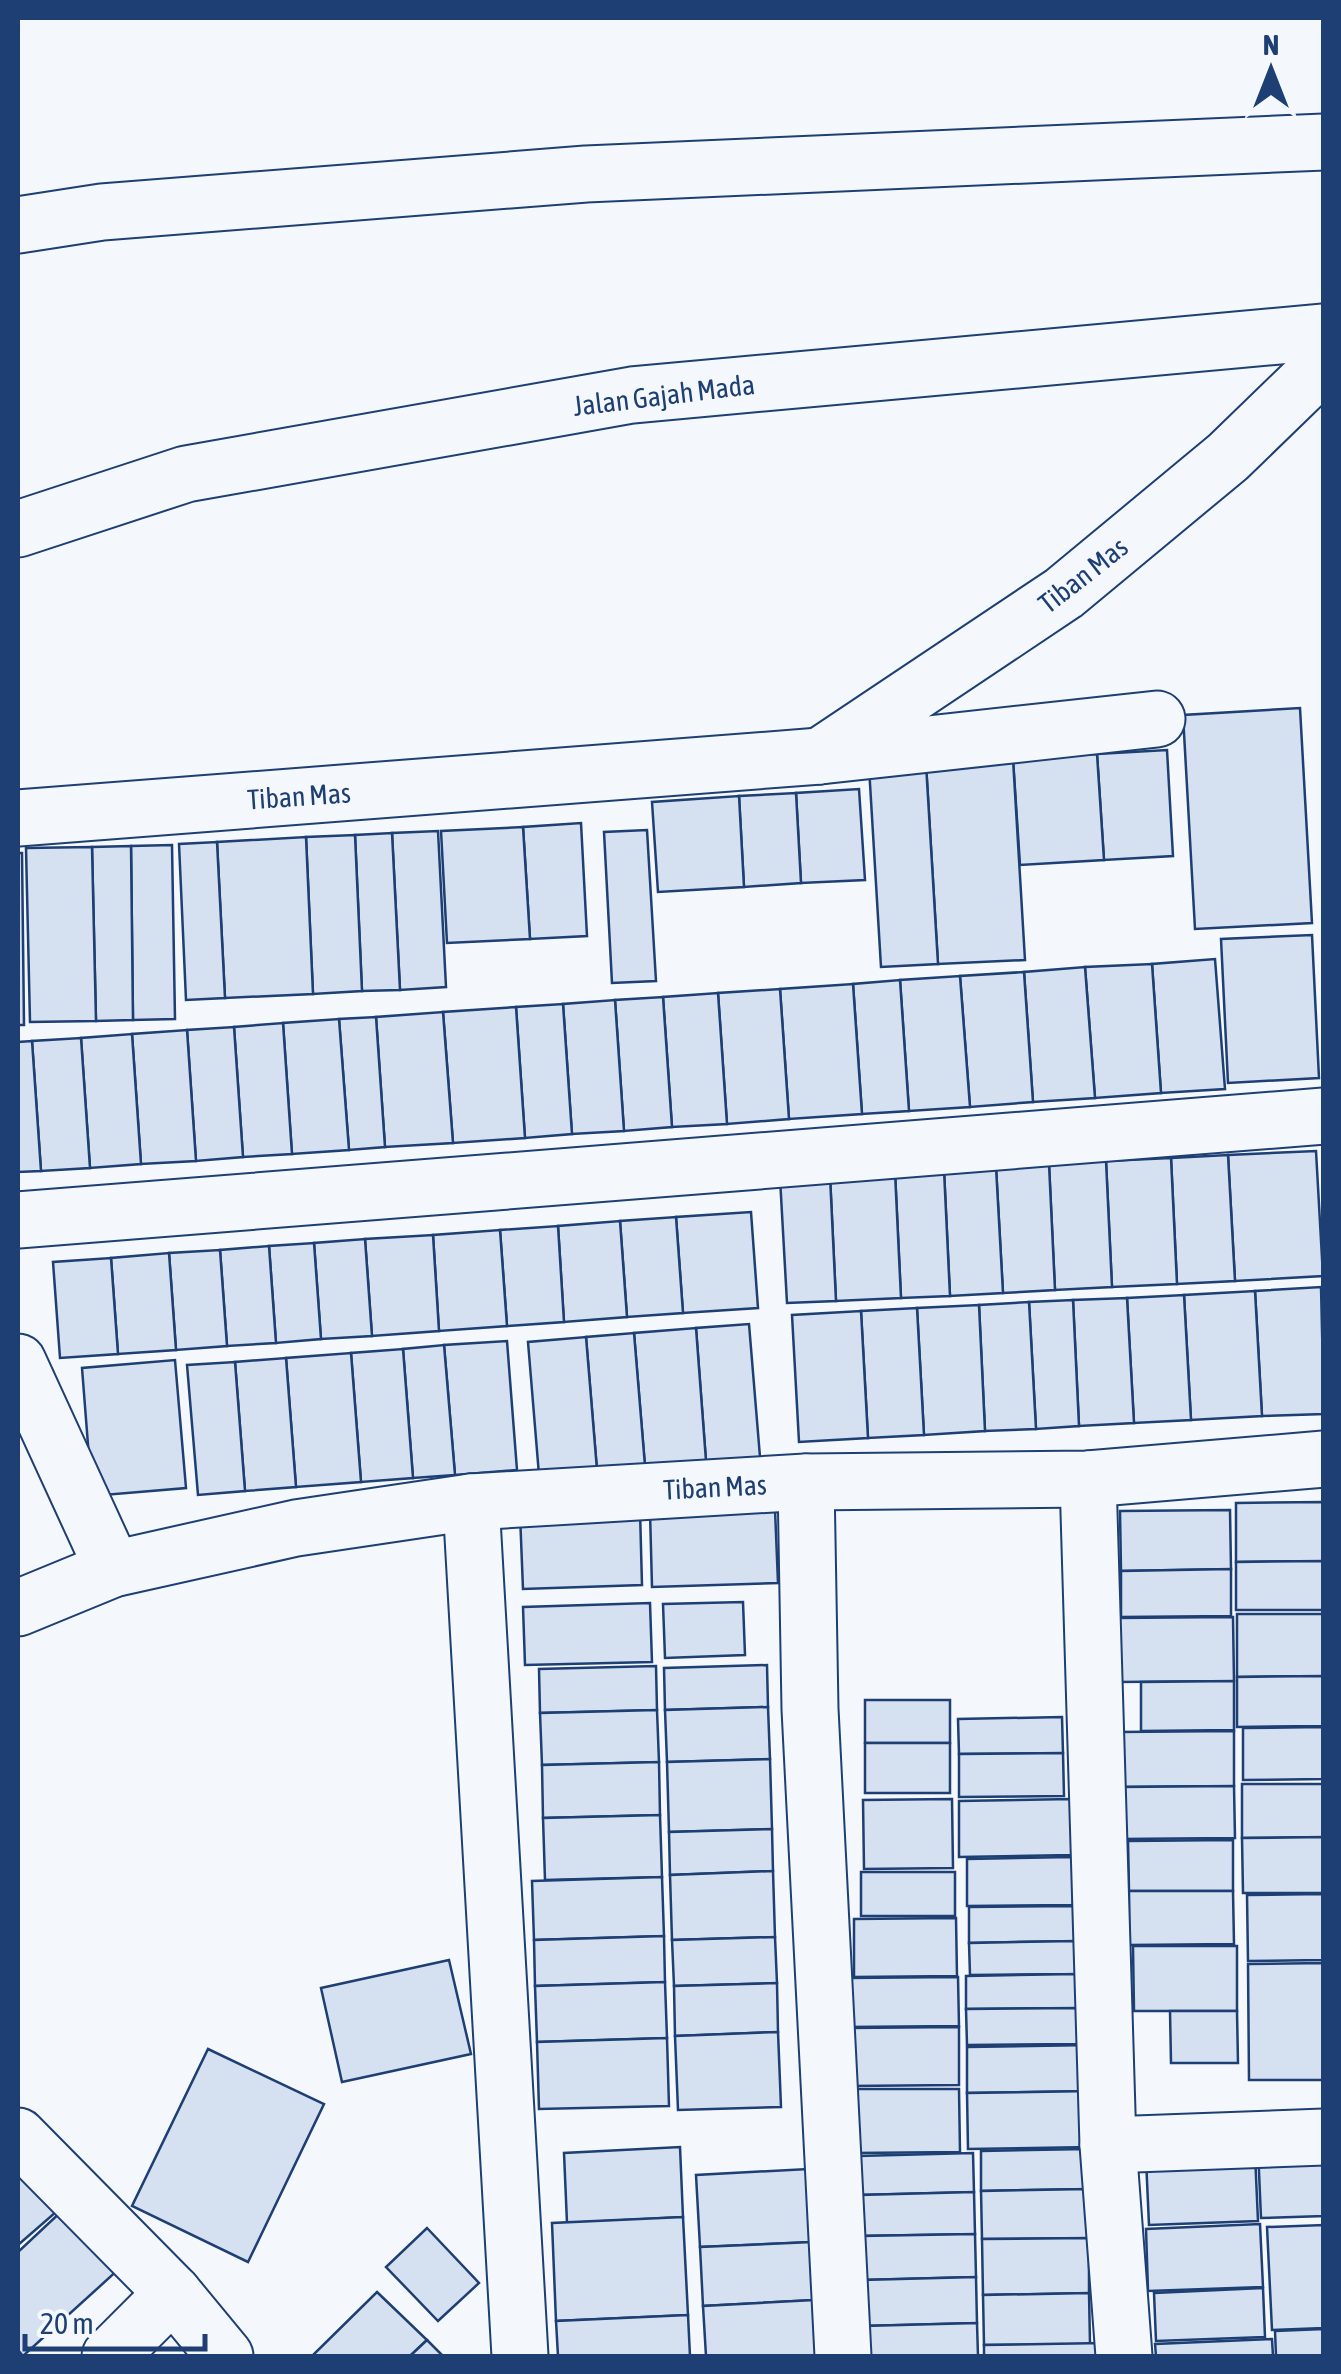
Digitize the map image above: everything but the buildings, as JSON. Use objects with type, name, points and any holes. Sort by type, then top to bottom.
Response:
[{"type":"main road","points":[[18,225],[102,212],[586,174],[1324,142]]},
{"type":"main road","name":"Jalan Gajah Mada","points":[[18,529],[186,474],[632,394],[1324,332]]},
{"type":"main road","name":"Tiban Mas","points":[[820,756],[1064,593],[1228,457],[1324,364]]},
{"type":"main road","name":"Tiban Mas","points":[[18,818],[820,756],[1157,719]]},
{"type":"main road","points":[[18,1220],[1323,1115]]},
{"type":"main road","points":[[18,1362],[112,1569]]},
{"type":"main road","name":"Tiban Mas","points":[[18,1608],[112,1569],[296,1528],[471,1502],[806,1482],[1088,1479],[1324,1459]]},
{"type":"main road","points":[[1088,1479],[1108,2145],[1124,2356]]},
{"type":"main road","points":[[806,1482],[810,1709],[842,2356]]},
{"type":"main road","points":[[471,1502],[520,2356]]},
{"type":"main road","points":[[18,2136],[174,2292],[224,2356]]},
{"type":"main road","points":[[1108,2145],[1324,2138]]},
{"type":"main road","points":[[110,2356],[174,2292]]}]
